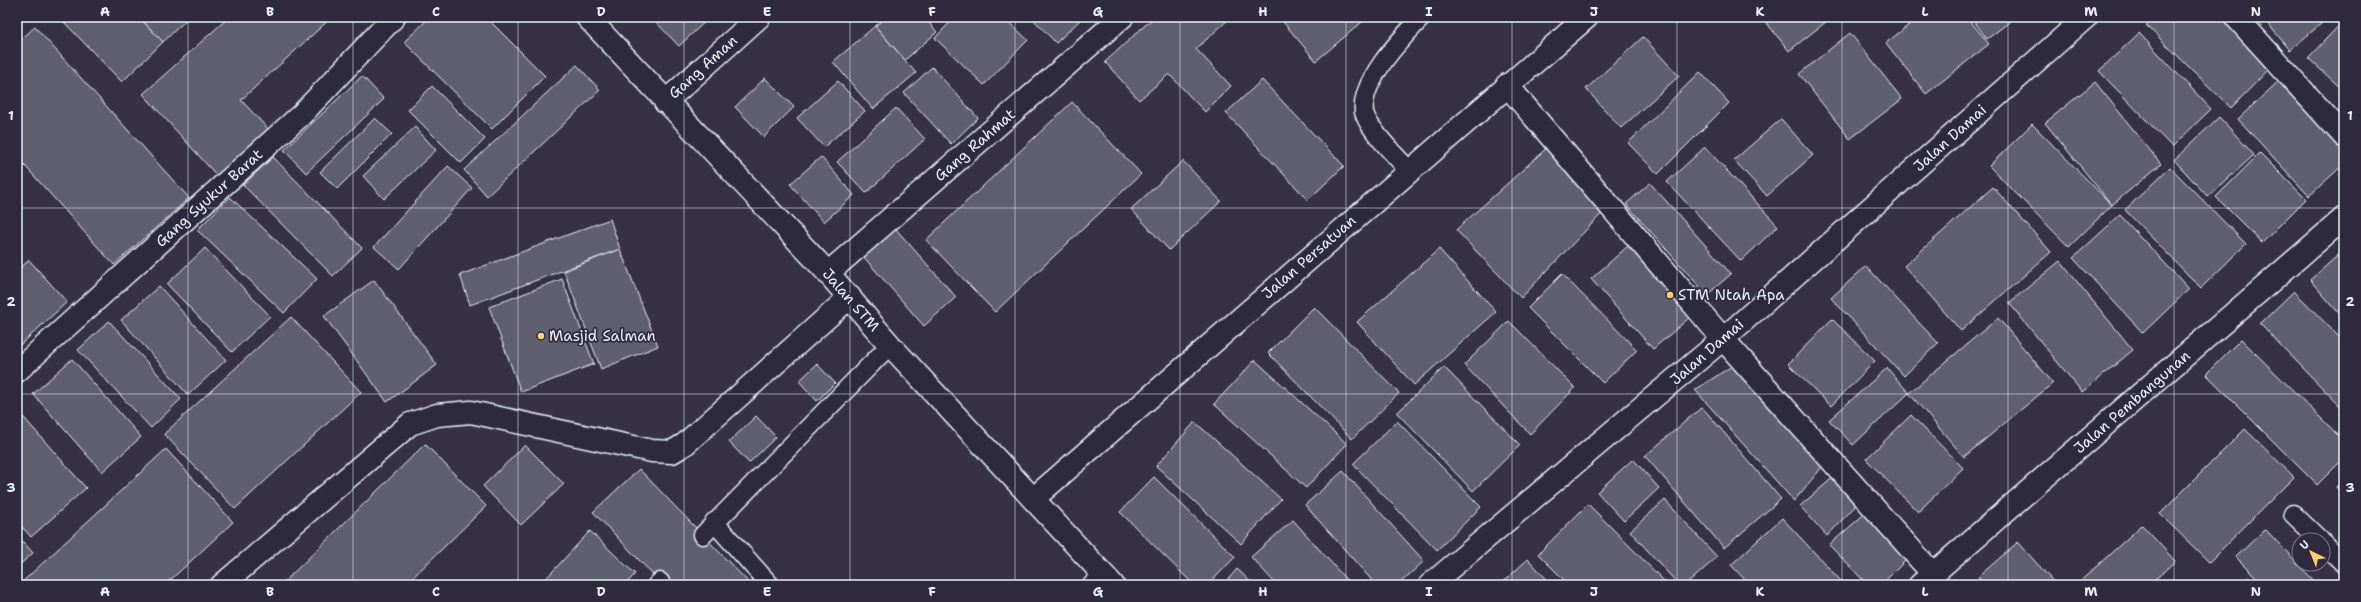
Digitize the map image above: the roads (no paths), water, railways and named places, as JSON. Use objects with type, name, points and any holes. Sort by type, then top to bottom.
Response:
[{"type":"street","name":"Gang Syukur Barat","points":[[17,371],[301,115],[394,17]]},
{"type":"street","name":"Jalan STM","points":[[587,17],[665,102],[850,297],[890,344],[1033,499],[1103,582]]},
{"type":"street","name":"Gang Aman","points":[[665,102],[759,17]]},
{"type":"street","name":"Gang Rahmat","points":[[828,273],[1122,17]]},
{"type":"street","name":"Jalan Persatuan","points":[[1033,499],[1586,17]]},
{"type":"street","name":"Jalan Damai","points":[[1430,585],[1723,339],[2086,17]]},
{"type":"street","points":[[2236,17],[2344,136]]},
{"type":"street","points":[[1507,85],[1927,580]]},
{"type":"street","name":"Jalan Pembangunan","points":[[1927,580],[2344,218]]},
{"type":"street","points":[[222,585],[410,424],[436,415],[471,412],[652,451],[672,452],[685,444],[850,297]]},
{"type":"lane","points":[[1409,170],[1394,155],[1373,128],[1364,112],[1367,94],[1379,67],[1389,51],[1422,17]]},
{"type":"lane","points":[[770,585],[708,529],[890,344]]},
{"type":"lane","points":[[2293,514],[2312,532]]},
{"type":"lane","points":[[2331,551],[2344,564]]},
{"type":"place","name":"STM Ntah Apa","points":[[1670,295]]},
{"type":"place","name":"Masjid Salman","points":[[541,336]]}]
